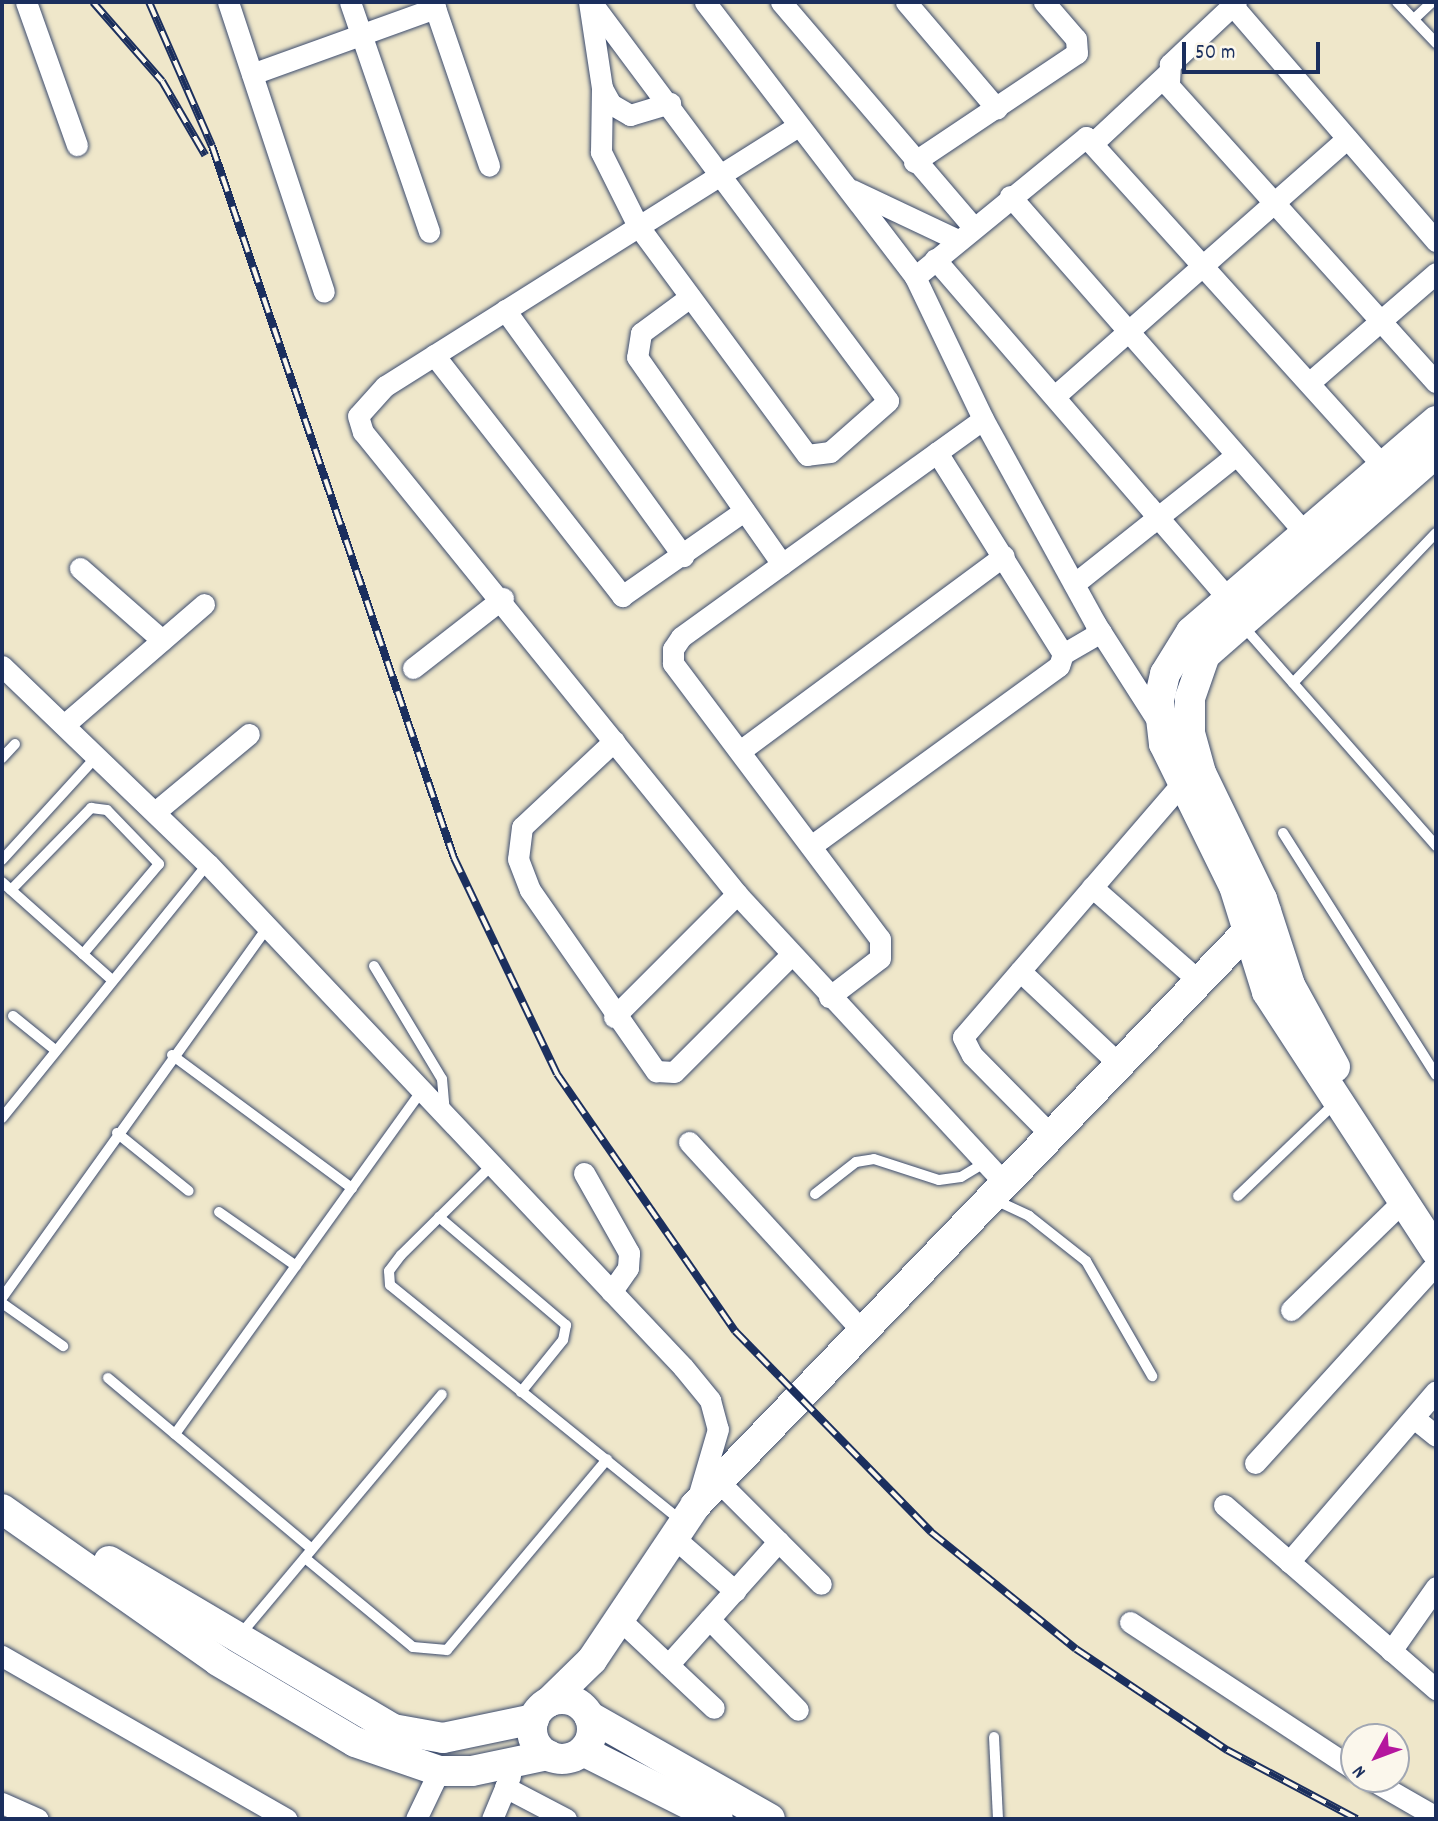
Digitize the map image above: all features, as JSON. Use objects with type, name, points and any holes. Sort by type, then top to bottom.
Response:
[{"type":"main road","points":[[1436,421],[1304,532],[1235,611],[1196,672],[1188,715],[1194,752],[1256,923],[1267,992],[1335,1103],[1436,1251]]},
{"type":"main road","points":[[1436,453],[1173,659],[1160,690],[1161,725],[1181,784],[1234,886],[1318,1041],[1436,1219]]},
{"type":"main road","points":[[592,1660],[586,1712],[592,1734],[583,1751],[566,1759],[548,1755],[535,1742],[541,1710],[592,1660],[616,1616],[683,1521],[1256,923]]},
{"type":"main road","points":[[2,1488],[355,1742],[439,1771],[510,1776],[548,1755]]},
{"type":"main road","points":[[2,1509],[227,1651],[393,1729],[443,1738],[541,1710],[567,1699],[770,1819]]},
{"type":"main road","points":[[583,1751],[712,1818]]},
{"type":"street","points":[[26,2],[77,145]]},
{"type":"street","points":[[228,2],[324,292]]},
{"type":"street","points":[[350,2],[429,232]]},
{"type":"street","points":[[590,2],[724,172],[889,405],[813,458],[638,226],[601,152],[602,88],[590,2]]},
{"type":"street","points":[[705,2],[915,277],[983,419],[1101,632],[1161,725],[1194,752]]},
{"type":"street","points":[[781,2],[914,162],[965,233]]},
{"type":"street","points":[[906,2],[997,109]]},
{"type":"street","points":[[914,162],[1077,53],[1076,39],[1044,2]]},
{"type":"street","points":[[1094,142],[1167,74],[1235,4],[1436,241]]},
{"type":"street","points":[[252,74],[361,35],[434,5],[489,166]]},
{"type":"street","points":[[1167,74],[1169,86],[1434,377]]},
{"type":"street","points":[[602,88],[619,112],[630,115],[670,103]]},
{"type":"street","points":[[798,126],[385,386],[358,416],[363,432],[503,598],[737,894],[790,956],[986,1162],[999,1191]]},
{"type":"street","points":[[1056,395],[1347,138]]},
{"type":"street","points":[[915,277],[1076,139],[1094,142],[1383,466]]},
{"type":"street","points":[[846,187],[965,233]]},
{"type":"street","points":[[1010,196],[1304,532]]},
{"type":"street","points":[[935,259],[1056,395],[1235,611]]},
{"type":"street","points":[[1309,383],[1436,273]]},
{"type":"street","points":[[690,297],[642,332],[637,357],[782,564]]},
{"type":"street","points":[[505,310],[682,556]]},
{"type":"street","points":[[434,355],[617,593],[627,595],[744,511]]},
{"type":"street","points":[[829,997],[884,949],[811,846],[673,663],[673,649],[782,564],[983,419]]},
{"type":"street","points":[[937,452],[1063,654]]},
{"type":"street","points":[[1074,584],[1236,455]]},
{"type":"street","points":[[740,751],[1004,556]]},
{"type":"street","points":[[79,568],[162,640]]},
{"type":"street","points":[[413,668],[503,598]]},
{"type":"street","points":[[64,725],[204,604]]},
{"type":"street","points":[[811,846],[1059,667],[1063,654],[1101,632]]},
{"type":"street","points":[[2,666],[208,864],[489,1168],[611,1292],[710,1400],[718,1429],[683,1521],[735,1591]]},
{"type":"street","points":[[155,812],[249,734]]},
{"type":"street","points":[[614,741],[540,808],[516,844],[530,890],[614,1017],[656,1072],[674,1072],[790,956]]},
{"type":"street","points":[[1052,1136],[963,1042],[1020,971],[1181,784]]},
{"type":"street","points":[[1092,887],[1200,982]]},
{"type":"street","points":[[614,1017],[737,894]]},
{"type":"street","points":[[1020,971],[1120,1065]]},
{"type":"street","points":[[689,1142],[863,1332]]},
{"type":"street","points":[[584,1173],[629,1253],[628,1268],[611,1292]]},
{"type":"street","points":[[1291,1310],[1402,1202]]},
{"type":"street","points":[[1255,1463],[1436,1264]]},
{"type":"street","points":[[1290,1562],[1436,1391]]},
{"type":"street","points":[[1413,1418],[1436,1436]]},
{"type":"street","points":[[719,1482],[821,1584]]},
{"type":"street","points":[[1224,1505],[1436,1689]]},
{"type":"street","points":[[668,1665],[779,1541]]},
{"type":"street","points":[[1391,1651],[1436,1587]]},
{"type":"street","points":[[616,1616],[715,1708]]},
{"type":"street","points":[[709,1619],[798,1710]]},
{"type":"street","points":[[1130,1622],[1340,1760]]},
{"type":"street","points":[[2,1656],[287,1819]]},
{"type":"street","points":[[416,1819],[439,1771]]},
{"type":"street","points":[[492,1819],[510,1776],[566,1819]]},
{"type":"street","points":[[1394,1793],[1436,1817]]},
{"type":"street","points":[[6,1810],[37,1819]]},
{"type":"lane","points":[[1397,2],[1436,43]]},
{"type":"lane","points":[[1414,19],[1432,2]]},
{"type":"lane","points":[[1293,683],[1436,533]]},
{"type":"lane","points":[[1235,611],[1293,683],[1436,846]]},
{"type":"lane","points":[[2,758],[15,744]]},
{"type":"lane","points":[[4,853],[97,756]]},
{"type":"lane","points":[[11,891],[91,808],[107,810],[159,864],[83,954]]},
{"type":"lane","points":[[1283,833],[1436,1075]]},
{"type":"lane","points":[[2,1118],[208,864]]},
{"type":"lane","points":[[2,882],[112,980]]},
{"type":"lane","points":[[2,1298],[172,1055],[267,928]]},
{"type":"lane","points":[[374,966],[442,1079],[444,1119]]},
{"type":"lane","points":[[13,1016],[55,1050]]},
{"type":"lane","points":[[172,1055],[352,1188]]},
{"type":"lane","points":[[175,1434],[420,1093]]},
{"type":"lane","points":[[1238,1196],[1335,1103]]},
{"type":"lane","points":[[117,1133],[190,1191]]},
{"type":"lane","points":[[815,1194],[865,1161],[939,1180],[961,1177],[986,1162]]},
{"type":"lane","points":[[489,1168],[401,1255],[390,1271],[390,1285],[683,1521]]},
{"type":"lane","points":[[999,1191],[1086,1261],[1152,1376]]},
{"type":"lane","points":[[219,1212],[296,1266]]},
{"type":"lane","points":[[439,1217],[566,1325],[563,1340],[521,1392]]},
{"type":"lane","points":[[2,1303],[63,1346]]},
{"type":"lane","points":[[108,1378],[175,1434],[413,1647],[447,1650],[607,1459]]},
{"type":"lane","points":[[227,1651],[442,1394]]},
{"type":"lane","points":[[993,1737],[998,1819]]},
{"type":"railway","points":[[93,2],[162,81],[205,155]]},
{"type":"railway","points":[[149,2],[212,146],[454,858],[557,1074],[735,1331],[931,1532],[1076,1649],[1227,1750],[1357,1819]]}]
